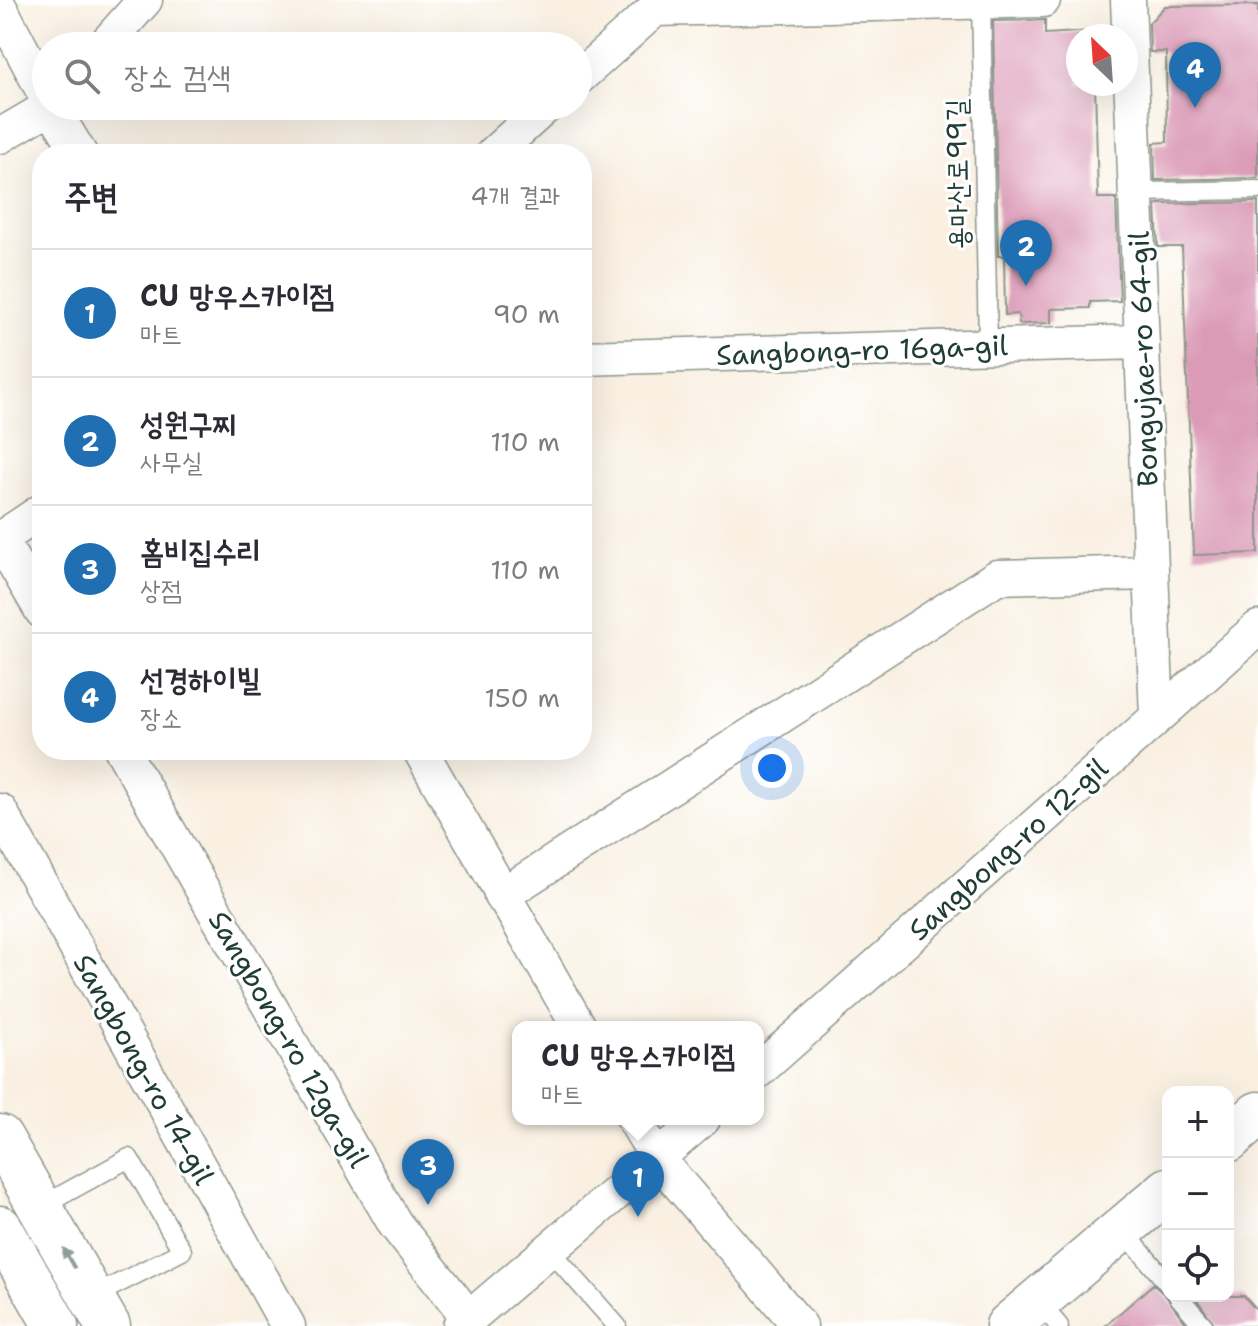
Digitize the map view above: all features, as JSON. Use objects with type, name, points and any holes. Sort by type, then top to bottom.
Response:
[{"type":"main road","points":[[1234,1135],[1258,1114]]},
{"type":"main road","points":[[0,1137],[100,1312]]},
{"type":"main road","points":[[1035,1318],[1122,1229],[1162,1195]]},
{"type":"main road","points":[[0,1228],[56,1326]]},
{"type":"street","points":[[116,32],[145,0]]},
{"type":"street","points":[[592,64],[651,5],[1043,0]]},
{"type":"street","name":"Bongujae-ro 64-gil","points":[[1128,0],[1157,717]]},
{"type":"street","points":[[0,8],[32,69]]},
{"type":"street","points":[[0,136],[32,117]]},
{"type":"street","points":[[59,120],[74,144]]},
{"type":"street","points":[[504,144],[531,120]]},
{"type":"street","name":"Sangbong-ro 16ga-gil","points":[[592,358],[1142,342]]},
{"type":"street","points":[[32,518],[0,539],[32,594]]},
{"type":"street","points":[[501,896],[997,577],[1151,573]]},
{"type":"street","name":"Sangbong-ro 12-gil","points":[[764,1066],[1258,628]]},
{"type":"street","name":"Sangbong-ro 12ga-gil","points":[[128,760],[395,1224],[464,1322]]},
{"type":"street","points":[[426,760],[575,1021]]},
{"type":"street","name":"Sangbong-ro 14-gil","points":[[0,811],[288,1326]]},
{"type":"street","points":[[638,1125],[658,1159],[800,1326]]},
{"type":"street","points":[[464,1322],[696,1125]]},
{"type":"lane","name":"용마산로99길","points":[[981,1],[988,346]]},
{"type":"lane","points":[[1136,192],[1258,190]]},
{"type":"lane","points":[[40,1207],[129,1158],[182,1251],[100,1312]]},
{"type":"lane","points":[[1122,1229],[1162,1277]]},
{"type":"lane","points":[[550,1250],[617,1326]]},
{"type":"lane","points":[[1183,1302],[1204,1326]]},
{"type":"building","points":[[1258,5],[1258,178],[1155,180],[1154,143],[1167,142],[1166,52],[1150,52],[1149,23],[1165,6]]},
{"type":"building","points":[[1045,20],[1045,34],[1066,33],[1066,96],[1095,96],[1098,198],[1116,198],[1120,301],[1090,302],[1090,308],[1051,309],[1051,323],[1019,324],[1018,314],[1005,315],[1004,256],[998,256],[993,21]]},
{"type":"building","points":[[1258,202],[1258,553],[1194,555],[1182,247],[1158,247],[1156,204]]},
{"type":"building","points":[[1153,1284],[1162,1292],[1162,1302],[1170,1302],[1188,1326],[1105,1326]]},
{"type":"building","points":[[1234,1296],[1244,1296],[1258,1312],[1258,1326],[1216,1326],[1198,1302],[1234,1302]]},
{"type":"place","name":"선경하이빌","points":[[1195,108]]},
{"type":"place","name":"성원구찌","points":[[1026,286]]},
{"type":"place","name":"홈비집수리","points":[[428,1205]]},
{"type":"place","name":"CU 망우스카이점","points":[[638,1217]]}]
